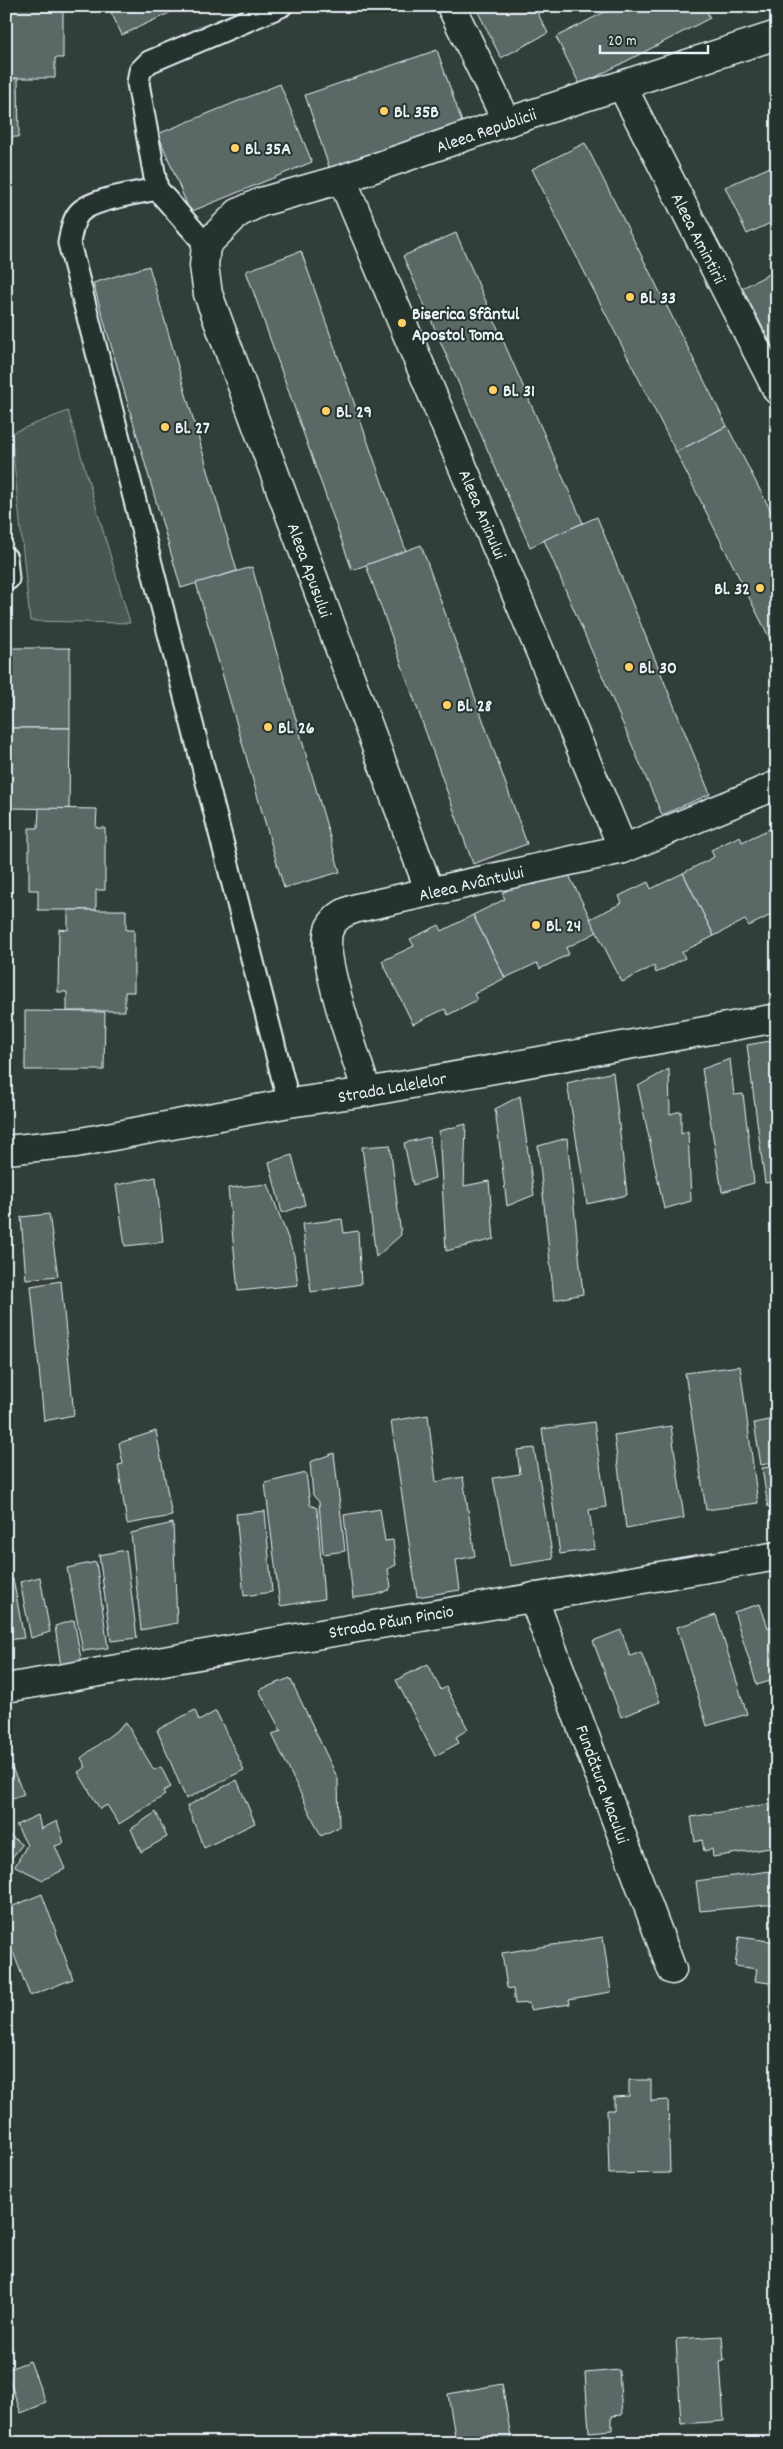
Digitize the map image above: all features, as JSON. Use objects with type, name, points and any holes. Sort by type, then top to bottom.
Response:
[{"type":"street","points":[[451,6],[507,122]]},
{"type":"street","name":"Aleea Republicii","points":[[206,245],[238,213],[262,202],[342,179],[507,122],[777,35]]},
{"type":"street","name":"Aleea Amintirii","points":[[622,86],[777,390]]},
{"type":"street","name":"Aleea Aninului","points":[[342,179],[623,848]]},
{"type":"street","name":"Aleea Apusului","points":[[206,245],[204,266],[208,294],[430,892]]},
{"type":"street","name":"Aleea Avântului","points":[[367,1092],[331,976],[329,929],[339,914],[357,908],[623,848],[777,785]]},
{"type":"street","name":"Strada Lalelelor","points":[[6,1150],[76,1144],[289,1103],[367,1092],[777,1018]]},
{"type":"street","name":"Strada Păun Pincio","points":[[6,1688],[777,1556]]},
{"type":"street","name":"Fundătura Macului","points":[[533,1597],[672,1970]]},
{"type":"lane","points":[[206,245],[157,189],[138,83],[140,71],[149,62],[281,6]]},
{"type":"lane","points":[[157,189],[94,204],[79,213],[72,227],[69,243],[289,1103]]},
{"type":"lane","points":[[6,558],[8,580]]},
{"type":"shaded area","points":[[68,411],[130,623],[30,621],[11,433]]},
{"type":"building","points":[[6,6],[63,6],[63,58],[55,58],[55,78],[6,78]]},
{"type":"building","points":[[108,6],[184,6],[122,35]]},
{"type":"building","points":[[475,6],[534,6],[548,33],[501,58]]},
{"type":"building","points":[[616,6],[704,6],[710,18],[580,85],[556,37]]},
{"type":"building","name":"Bl. 35B","points":[[437,50],[464,128],[331,173],[305,95]]},
{"type":"building","points":[[6,78],[18,79],[19,137],[6,137]]},
{"type":"building","name":"Bl. 35A","points":[[280,84],[312,162],[190,212],[158,134]]},
{"type":"building","name":"Bl. 33","points":[[585,143],[727,426],[676,452],[532,169]]},
{"type":"building","points":[[777,164],[777,220],[747,234],[725,187]]},
{"type":"building","name":"Bl. 31","points":[[456,233],[583,523],[530,547],[403,256]]},
{"type":"building","name":"Bl. 29","points":[[301,251],[406,551],[352,570],[246,271]]},
{"type":"building","name":"Bl. 27","points":[[149,266],[237,571],[181,588],[93,283]]},
{"type":"building","points":[[777,270],[777,355],[742,288]]},
{"type":"building","name":"Bl. 32","points":[[727,426],[777,523],[777,653],[676,452]]},
{"type":"building","name":"Bl. 30","points":[[597,517],[710,794],[662,815],[544,540]]},
{"type":"building","name":"Bl. 28","points":[[421,545],[527,844],[473,864],[366,565]]},
{"type":"building","name":"Bl. 26","points":[[252,567],[340,872],[284,888],[196,583]]},
{"type":"building","points":[[12,648],[70,648],[70,728],[11,728]]},
{"type":"building","points":[[11,728],[70,728],[69,809],[11,808]]},
{"type":"building","points":[[39,808],[97,809],[96,828],[105,828],[105,890],[96,890],[96,910],[38,910],[38,890],[29,890],[29,828],[38,828]]},
{"type":"building","points":[[774,827],[777,831],[777,904],[774,905],[777,912],[749,926],[745,920],[714,936],[683,873],[714,857],[711,850],[740,836],[742,842]]},
{"type":"building","name":"Bl. 24","points":[[566,869],[597,932],[566,948],[569,954],[540,969],[537,963],[505,978],[473,915],[505,899],[502,893],[531,879],[534,885]]},
{"type":"building","points":[[683,873],[714,936],[682,952],[685,958],[656,973],[654,966],[622,982],[590,919],[622,903],[619,896],[648,882],[651,889]]},
{"type":"building","points":[[68,910],[126,910],[126,930],[134,930],[134,992],[125,992],[125,1011],[67,1011],[67,992],[58,992],[59,929],[68,930]]},
{"type":"building","points":[[473,915],[505,978],[474,994],[477,1000],[448,1015],[445,1009],[413,1024],[382,961],[414,946],[410,939],[439,925],[442,931]]},
{"type":"building","points":[[25,1011],[105,1012],[104,1070],[25,1070]]},
{"type":"building","points":[[776,1040],[777,1182],[765,1183],[747,1045]]},
{"type":"building","points":[[730,1059],[734,1095],[743,1094],[754,1183],[722,1192],[702,1069]]},
{"type":"building","points":[[669,1069],[670,1114],[681,1111],[681,1134],[688,1131],[691,1201],[664,1209],[638,1086]]},
{"type":"building","points":[[613,1072],[627,1195],[587,1204],[567,1083]]},
{"type":"building","points":[[520,1096],[534,1195],[507,1206],[495,1109]]},
{"type":"building","points":[[466,1124],[464,1186],[489,1181],[494,1239],[446,1251],[439,1131]]},
{"type":"building","points":[[429,1137],[435,1178],[413,1185],[404,1143]]},
{"type":"building","points":[[567,1138],[583,1294],[554,1300],[538,1146]]},
{"type":"building","points":[[390,1145],[401,1235],[376,1257],[362,1147]]},
{"type":"building","points":[[292,1155],[305,1205],[282,1213],[269,1162]]},
{"type":"building","points":[[156,1177],[163,1242],[125,1246],[116,1185]]},
{"type":"building","points":[[268,1184],[294,1255],[298,1285],[238,1291],[228,1188]]},
{"type":"building","points":[[49,1214],[58,1276],[26,1279],[21,1217]]},
{"type":"building","points":[[342,1219],[344,1233],[358,1231],[361,1284],[311,1292],[302,1224]]},
{"type":"building","points":[[61,1281],[74,1415],[44,1421],[31,1286]]},
{"type":"building","points":[[740,1366],[758,1503],[706,1510],[685,1373]]},
{"type":"building","points":[[428,1415],[436,1482],[463,1477],[475,1556],[456,1560],[460,1590],[417,1597],[391,1421]]},
{"type":"building","points":[[777,1418],[777,1462],[761,1465],[754,1423]]},
{"type":"building","points":[[594,1422],[606,1507],[589,1510],[595,1549],[560,1554],[542,1429]]},
{"type":"building","points":[[671,1426],[684,1518],[626,1528],[614,1435]]},
{"type":"building","points":[[156,1431],[172,1516],[127,1524],[118,1465],[123,1464],[119,1443]]},
{"type":"building","points":[[534,1448],[553,1559],[510,1566],[493,1478],[520,1474],[517,1450]]},
{"type":"building","points":[[334,1453],[345,1551],[323,1554],[319,1502],[313,1495],[310,1462]]},
{"type":"building","points":[[777,1466],[777,1506],[768,1507],[762,1468]]},
{"type":"building","points":[[306,1473],[310,1505],[317,1508],[324,1599],[280,1606],[265,1483]]},
{"type":"building","points":[[380,1509],[385,1541],[393,1540],[396,1565],[388,1569],[391,1586],[389,1590],[376,1595],[353,1598],[344,1515]]},
{"type":"building","points":[[265,1511],[272,1592],[244,1596],[236,1514]]},
{"type":"building","points":[[173,1523],[177,1623],[141,1630],[131,1533]]},
{"type":"building","points":[[126,1550],[137,1638],[111,1641],[99,1555]]},
{"type":"building","points":[[96,1562],[108,1648],[83,1651],[67,1568]]},
{"type":"building","points":[[40,1577],[50,1632],[31,1638],[20,1582]]},
{"type":"building","points":[[13,1579],[24,1638],[6,1640],[6,1580]]},
{"type":"building","points":[[760,1604],[768,1628],[777,1625],[777,1679],[757,1685],[734,1612]]},
{"type":"building","points":[[716,1615],[747,1714],[707,1726],[677,1627]]},
{"type":"building","points":[[74,1620],[82,1664],[61,1668],[55,1626]]},
{"type":"building","points":[[621,1630],[630,1656],[641,1652],[660,1702],[621,1717],[593,1641]]},
{"type":"building","points":[[428,1664],[441,1690],[446,1687],[468,1729],[456,1737],[459,1743],[435,1756],[396,1680]]},
{"type":"building","points":[[290,1678],[338,1779],[339,1827],[321,1836],[272,1734],[281,1731],[259,1690]]},
{"type":"building","points":[[195,1710],[199,1721],[216,1711],[244,1770],[186,1799],[157,1730]]},
{"type":"building","points":[[126,1723],[154,1770],[161,1767],[171,1787],[163,1791],[165,1795],[119,1824],[107,1805],[100,1809],[78,1772],[86,1767],[81,1758]]},
{"type":"building","points":[[6,1755],[24,1794],[6,1801]]},
{"type":"building","points":[[237,1780],[255,1823],[204,1848],[187,1806]]},
{"type":"building","points":[[768,1804],[776,1847],[713,1857],[712,1849],[704,1851],[702,1840],[695,1842],[691,1817]]},
{"type":"building","points":[[156,1812],[167,1837],[141,1852],[131,1829]]},
{"type":"building","points":[[38,1815],[41,1829],[57,1821],[64,1843],[55,1846],[65,1869],[43,1880],[15,1866],[27,1845],[16,1825]]},
{"type":"building","points":[[6,1832],[22,1845],[6,1865]]},
{"type":"building","points":[[777,1870],[777,1904],[700,1911],[696,1881]]},
{"type":"building","points":[[42,1894],[73,1979],[30,1996],[6,1934],[6,1909]]},
{"type":"building","points":[[603,1937],[611,1992],[569,1999],[570,2004],[530,2010],[529,2003],[515,2004],[513,1989],[507,1988],[502,1953]]},
{"type":"building","points":[[739,1937],[777,1942],[777,1984],[755,1981],[757,1969],[735,1966]]},
{"type":"building","points":[[629,2080],[651,2080],[651,2101],[668,2100],[670,2173],[609,2174],[607,2110],[614,2110],[614,2097],[629,2096]]},
{"type":"building","points":[[6,2311],[13,2324],[6,2328]]},
{"type":"building","points":[[722,2336],[724,2361],[720,2362],[724,2421],[681,2424],[676,2339]]},
{"type":"building","points":[[30,2361],[46,2403],[21,2413],[6,2370]]},
{"type":"building","points":[[619,2370],[622,2415],[612,2416],[612,2430],[589,2432],[585,2373]]},
{"type":"building","points":[[502,2384],[512,2443],[466,2443],[465,2440],[456,2442],[448,2394]]},
{"type":"place","name":"Bl. 35B","points":[[384,111]]},
{"type":"place","name":"Bl. 35A","points":[[235,148]]},
{"type":"place","name":"Bl. 33","points":[[630,297]]},
{"type":"place","name":"Biserica Sfântul Apostol Toma","points":[[402,323]]},
{"type":"place","name":"Bl. 31","points":[[493,390]]},
{"type":"place","name":"Bl. 29","points":[[326,411]]},
{"type":"place","name":"Bl. 27","points":[[165,427]]},
{"type":"place","name":"Bl. 32","points":[[760,588]]},
{"type":"place","name":"Bl. 30","points":[[629,667]]},
{"type":"place","name":"Bl. 28","points":[[447,705]]},
{"type":"place","name":"Bl. 26","points":[[268,727]]},
{"type":"place","name":"Bl. 24","points":[[536,925]]}]
